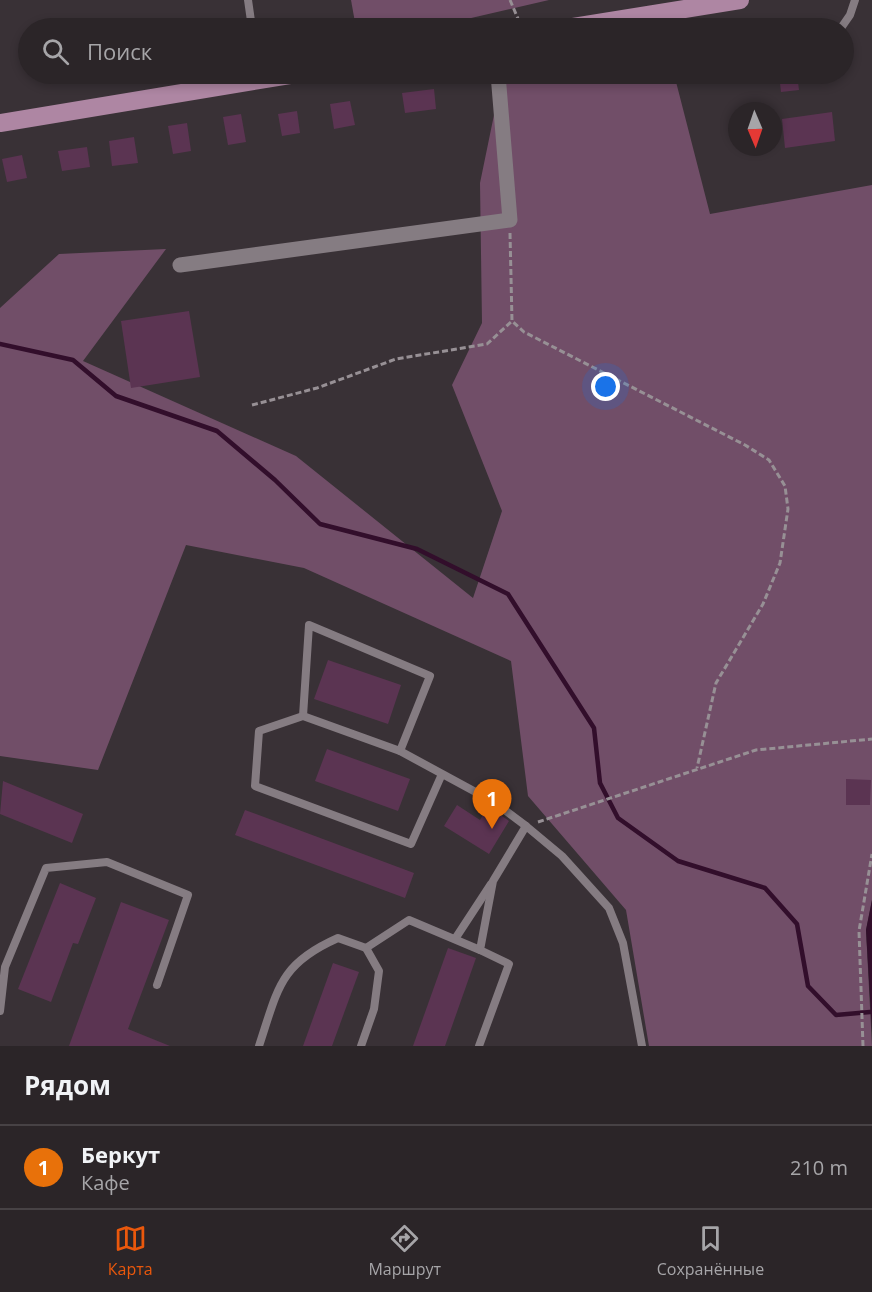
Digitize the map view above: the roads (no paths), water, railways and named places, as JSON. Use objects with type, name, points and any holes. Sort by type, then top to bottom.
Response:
[{"type":"main road","points":[[629,18],[740,0]]},
{"type":"main road","points":[[0,123],[218,84]]},
{"type":"street","points":[[180,265],[510,220],[499,84]]},
{"type":"lane","points":[[248,0],[251,18]]},
{"type":"lane","points":[[848,18],[855,0]]},
{"type":"lane","points":[[666,12],[674,18]]},
{"type":"lane","points":[[303,716],[309,625],[430,676],[400,751]]},
{"type":"lane","points":[[442,774],[411,844],[255,786],[259,731],[303,716],[400,751],[494,802],[526,826],[562,856],[609,908],[623,943],[642,1046]]},
{"type":"lane","points":[[455,939],[526,826]]},
{"type":"lane","points":[[0,1011],[5,967],[46,868],[106,862],[188,895],[157,985]]},
{"type":"lane","points":[[480,950],[494,880]]},
{"type":"lane","points":[[366,948],[409,920],[509,964],[478,1046]]},
{"type":"lane","points":[[259,1046],[280,981],[310,950],[338,938],[366,948],[379,971],[374,1009],[361,1046]]},
{"type":"waterway","points":[[0,344],[73,360],[116,396],[217,431],[275,480],[320,524],[417,549],[508,594],[594,728],[600,783],[618,818],[678,861],[765,888],[797,924],[808,986],[836,1015],[870,1012]]},
{"type":"place","name":"Беркут","points":[[492,829]]}]
